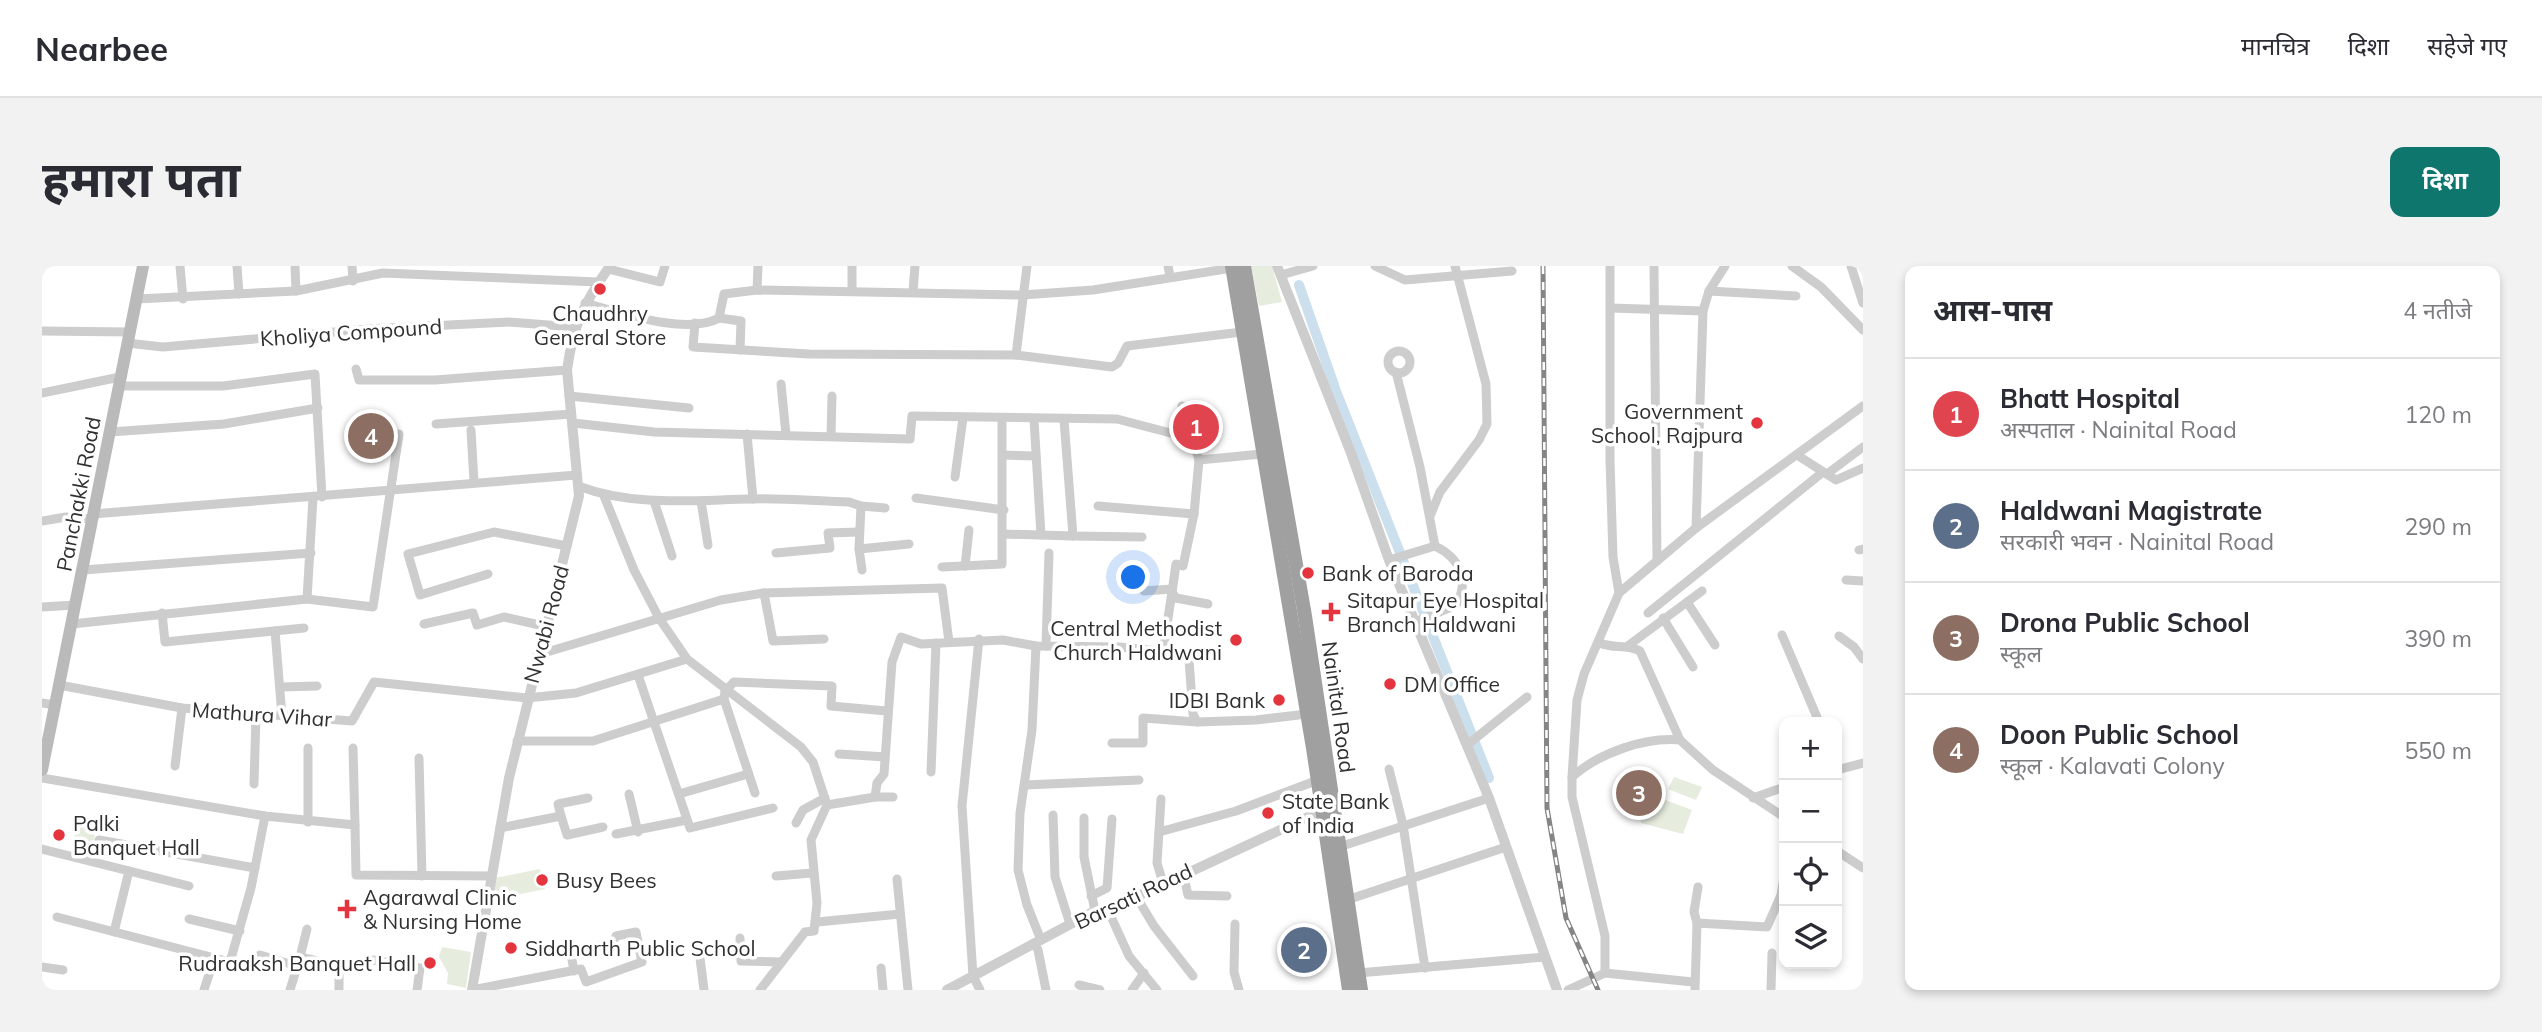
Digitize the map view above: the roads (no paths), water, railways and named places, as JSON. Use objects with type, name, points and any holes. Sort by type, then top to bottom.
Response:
[{"type":"highway","name":"Nainital Road","points":[[1236,267],[1242,332],[1262,454],[1272,474],[1305,616],[1339,847],[1349,990]]},
{"type":"highway","name":"Nainital Road","points":[[1236,267],[1272,474],[1323,810],[1361,990]]},
{"type":"main road","name":"Panchakki Road","points":[[42,770],[49,704],[59,685],[143,266]]},
{"type":"street","points":[[180,266],[183,299]]},
{"type":"street","points":[[237,266],[239,294]]},
{"type":"street","points":[[295,266],[296,291]]},
{"type":"street","points":[[352,266],[353,281]]},
{"type":"street","points":[[609,267],[660,282],[665,266]]},
{"type":"street","points":[[757,290],[758,266]]},
{"type":"street","points":[[852,266],[852,291]]},
{"type":"street","points":[[913,292],[915,266]]},
{"type":"street","points":[[1016,355],[1027,266]]},
{"type":"street","points":[[1168,266],[1170,276]]},
{"type":"street","points":[[1313,266],[1279,271],[1351,453],[1422,620],[1557,990]]},
{"type":"street","points":[[1375,266],[1405,280],[1512,271]]},
{"type":"street","points":[[1430,516],[1440,492],[1479,440],[1487,424],[1486,384],[1455,266]]},
{"type":"street","points":[[1610,266],[1609,387],[1613,557],[1619,593]]},
{"type":"street","points":[[1654,266],[1657,561]]},
{"type":"street","points":[[1696,528],[1703,311],[1709,292],[1725,266]]},
{"type":"street","points":[[1851,266],[1863,304],[1851,317]]},
{"type":"street","name":"Nwabi Road","points":[[472,990],[517,741],[544,626],[567,546],[578,481],[568,370],[575,327],[585,303],[609,267]]},
{"type":"street","points":[[719,318],[724,294],[757,290],[1022,295],[1093,289],[1236,267]]},
{"type":"street","points":[[1798,267],[1863,330]]},
{"type":"street","points":[[137,299],[183,299],[296,291],[383,273],[598,282]]},
{"type":"street","points":[[1709,292],[1796,296]]},
{"type":"street","points":[[585,303],[656,323],[695,323],[719,318],[741,321],[740,350]]},
{"type":"street","points":[[1611,308],[1703,311]]},
{"type":"street","name":"Kholiya Compound","points":[[42,331],[129,337],[163,347],[369,328],[509,322],[575,327]]},
{"type":"street","points":[[695,323],[694,347],[809,354],[1016,355],[1112,367],[1118,363],[1127,346],[1242,332]]},
{"type":"street","points":[[356,369],[359,380],[435,380],[568,370]]},
{"type":"street","points":[[1396,372],[1435,545]]},
{"type":"street","points":[[42,393],[120,381],[223,386],[315,373],[318,408],[317,497],[307,600]]},
{"type":"street","points":[[781,384],[786,435]]},
{"type":"street","points":[[569,396],[689,408]]},
{"type":"street","points":[[831,436],[832,396]]},
{"type":"street","points":[[1180,435],[1182,406]]},
{"type":"street","points":[[1605,973],[1605,936],[1572,797],[1572,778],[1577,700],[1584,674],[1600,643],[1619,593],[1696,528],[1863,406]]},
{"type":"street","points":[[110,432],[224,424],[318,408]]},
{"type":"street","points":[[436,424],[572,419],[654,432],[910,439],[912,416],[1034,420],[1117,419],[1180,435],[1195,447],[1199,460],[1194,514],[1183,566],[1176,564],[1163,651]]},
{"type":"street","points":[[955,477],[963,418]]},
{"type":"street","points":[[942,567],[1002,564],[1002,419]]},
{"type":"street","points":[[1034,420],[1041,535]]},
{"type":"street","points":[[1063,420],[1073,536]]},
{"type":"street","points":[[471,430],[474,482]]},
{"type":"street","points":[[72,624],[307,600],[373,607],[399,434]]},
{"type":"street","points":[[747,434],[753,499]]},
{"type":"street","points":[[1648,613],[1825,473],[1863,447]]},
{"type":"street","points":[[1199,460],[1262,454]]},
{"type":"street","points":[[1003,455],[1036,456]]},
{"type":"street","points":[[1797,455],[1836,480],[1863,468]]},
{"type":"street","points":[[42,522],[66,517],[474,482],[578,481],[604,495],[654,500],[849,502],[884,508]]},
{"type":"street","points":[[604,495],[634,570],[659,618],[687,659],[724,695],[772,722],[801,747],[813,762],[826,802],[811,840],[817,922],[814,931],[805,932],[760,990]]},
{"type":"street","points":[[916,498],[1004,510]]},
{"type":"street","points":[[654,500],[672,556]]},
{"type":"street","points":[[701,501],[708,545]]},
{"type":"street","points":[[861,506],[859,549],[862,570]]},
{"type":"street","points":[[1098,506],[1194,514]]},
{"type":"street","points":[[965,566],[969,530]]},
{"type":"street","points":[[488,574],[420,595],[408,554],[494,532],[567,546]]},
{"type":"street","points":[[776,553],[830,548],[828,533],[859,532]]},
{"type":"street","points":[[1003,534],[1142,537]]},
{"type":"street","points":[[859,549],[909,544]]},
{"type":"street","points":[[1397,558],[1435,545],[1451,554],[1460,570],[1464,591],[1456,605],[1422,620]]},
{"type":"street","points":[[83,570],[311,553]]},
{"type":"street","points":[[1046,990],[1037,942],[1018,870],[1024,785],[1049,554]]},
{"type":"street","points":[[1846,580],[1863,581]]},
{"type":"street","points":[[537,655],[721,600],[764,593],[942,588],[949,642]]},
{"type":"street","points":[[1144,591],[1172,591]]},
{"type":"street","points":[[1172,591],[1176,598],[1208,604]]},
{"type":"street","points":[[1600,643],[1614,648],[1629,645],[1702,591]]},
{"type":"street","points":[[764,593],[773,641],[824,639]]},
{"type":"street","points":[[1687,602],[1714,645]]},
{"type":"street","points":[[42,607],[75,605]]},
{"type":"street","points":[[162,613],[165,642],[304,628]]},
{"type":"street","points":[[424,624],[473,613],[477,625],[504,617],[544,626]]},
{"type":"street","points":[[1662,618],[1693,667]]},
{"type":"street","points":[[275,631],[282,716]]},
{"type":"street","points":[[1782,635],[1817,717]]},
{"type":"street","points":[[1839,636],[1854,646],[1863,659]]},
{"type":"street","points":[[875,797],[877,783],[884,774],[892,662],[901,637],[921,644],[979,639],[1041,646],[1187,654],[1193,714],[1197,722]]},
{"type":"street","points":[[979,639],[962,806],[973,976],[980,990]]},
{"type":"street","points":[[931,772],[936,643]]},
{"type":"street","points":[[1629,645],[1640,651],[1680,740],[1695,755],[1779,814]]},
{"type":"street","points":[[527,698],[576,694],[687,659]]},
{"type":"street","points":[[638,675],[690,828],[773,808]]},
{"type":"street","name":"Mathura Vihar","points":[[59,685],[182,708],[352,720],[374,682],[527,698]]},
{"type":"street","points":[[517,741],[593,741],[654,722],[724,695],[734,682],[832,686],[831,706],[887,711]]},
{"type":"street","points":[[281,687],[317,685]]},
{"type":"street","points":[[724,695],[755,793]]},
{"type":"street","points":[[1467,745],[1527,697]]},
{"type":"street","points":[[175,766],[182,708]]},
{"type":"street","points":[[254,784],[256,715]]},
{"type":"street","points":[[1112,743],[1143,743],[1143,719],[1230,722],[1307,715]]},
{"type":"street","points":[[1572,778],[1587,764],[1607,755],[1656,740],[1680,740]]},
{"type":"street","points":[[308,748],[308,822]]},
{"type":"street","points":[[353,748],[356,875],[492,876]]},
{"type":"street","points":[[839,754],[884,757]]},
{"type":"street","points":[[419,758],[422,876]]},
{"type":"street","points":[[1842,766],[1863,763]]},
{"type":"street","points":[[1389,769],[1404,825],[1425,968]]},
{"type":"street","points":[[679,794],[748,774]]},
{"type":"street","points":[[42,778],[265,816],[355,825]]},
{"type":"street","points":[[1024,785],[1139,780]]},
{"type":"street","points":[[1159,832],[1236,811],[1318,780]]},
{"type":"street","points":[[1753,798],[1779,789]]},
{"type":"street","points":[[628,794],[638,832]]},
{"type":"street","points":[[796,823],[803,810],[826,802],[893,797]]},
{"type":"street","points":[[587,798],[558,804],[566,835],[603,827]]},
{"type":"street","points":[[1339,847],[1489,798]]},
{"type":"street","points":[[1161,799],[1157,863],[1163,883]]},
{"type":"street","name":"Barsati Road","points":[[947,990],[1095,911],[1108,910],[1323,810]]},
{"type":"street","points":[[1053,815],[1055,877],[1070,924]]},
{"type":"street","points":[[57,917],[230,962],[240,931],[265,816]]},
{"type":"street","points":[[500,828],[561,816]]},
{"type":"street","points":[[1084,818],[1084,857],[1095,911]]},
{"type":"street","points":[[1091,896],[1107,888],[1112,819]]},
{"type":"street","points":[[616,834],[638,832],[687,820]]},
{"type":"street","points":[[99,840],[255,868]]},
{"type":"street","points":[[1341,901],[1506,847]]},
{"type":"street","points":[[42,849],[189,886]]},
{"type":"street","points":[[1842,854],[1861,864]]},
{"type":"street","points":[[114,932],[129,871]]},
{"type":"street","points":[[776,877],[813,873]]},
{"type":"street","points":[[1183,873],[1188,895],[1227,896]]},
{"type":"street","points":[[897,879],[908,990]]},
{"type":"street","points":[[1568,990],[1605,973],[1694,986],[1696,923],[1693,912],[1698,887]]},
{"type":"street","points":[[1136,896],[1154,926],[1193,976]]},
{"type":"street","points":[[1696,923],[1767,927],[1779,900]]},
{"type":"street","points":[[1108,910],[1129,956],[1157,990]]},
{"type":"street","points":[[817,922],[900,914]]},
{"type":"street","points":[[190,919],[240,931]]},
{"type":"street","points":[[1235,924],[1234,972],[1239,990]]},
{"type":"street","points":[[290,990],[307,929]]},
{"type":"street","points":[[472,990],[574,971],[580,969],[586,982],[642,962],[636,932],[571,954],[574,971]]},
{"type":"street","points":[[740,938],[741,961],[781,962]]},
{"type":"street","points":[[699,950],[704,990]]},
{"type":"street","points":[[1771,990],[1772,953]]},
{"type":"street","points":[[260,955],[339,966],[339,990]]},
{"type":"street","points":[[1358,973],[1545,957]]},
{"type":"street","points":[[204,990],[214,959]]},
{"type":"street","points":[[373,960],[420,968],[417,990]]},
{"type":"street","points":[[42,967],[64,970]]},
{"type":"street","points":[[881,968],[883,990]]},
{"type":"street","points":[[1132,990],[1143,973]]},
{"type":"street","points":[[1079,985],[1100,990]]},
{"type":"waterway","points":[[1299,285],[1336,391],[1489,778]]},
{"type":"railway","points":[[1543,266],[1547,808],[1566,918],[1598,990]]},
{"type":"place","name":"Chaudhry General Store","points":[[600,289]]},
{"type":"place","name":"Government School, Rajpura","points":[[1757,423]]},
{"type":"place","name":"Bhatt Hospital","points":[[1196,427]]},
{"type":"place","name":"Doon Public School","points":[[371,436]]},
{"type":"place","name":"Bank of Baroda","points":[[1308,573]]},
{"type":"place","name":"Sitapur Eye Hospital Branch Haldwani","points":[[1331,612]]},
{"type":"place","name":"Central Methodist Church Haldwani","points":[[1236,640]]},
{"type":"place","name":"DM Office","points":[[1390,684]]},
{"type":"place","name":"IDBI Bank","points":[[1279,700]]},
{"type":"place","name":"Drona Public School","points":[[1639,793]]},
{"type":"place","name":"State Bank of India","points":[[1268,813]]},
{"type":"place","name":"Palki Banquet Hall","points":[[59,835]]},
{"type":"place","name":"Busy Bees","points":[[542,880]]},
{"type":"place","name":"Agarawal Clinic & Nursing Home","points":[[347,909]]},
{"type":"place","name":"Siddharth Public School","points":[[511,948]]},
{"type":"place","name":"Haldwani Magistrate","points":[[1304,950]]},
{"type":"place","name":"Rudraaksh Banquet Hall","points":[[430,963]]}]
